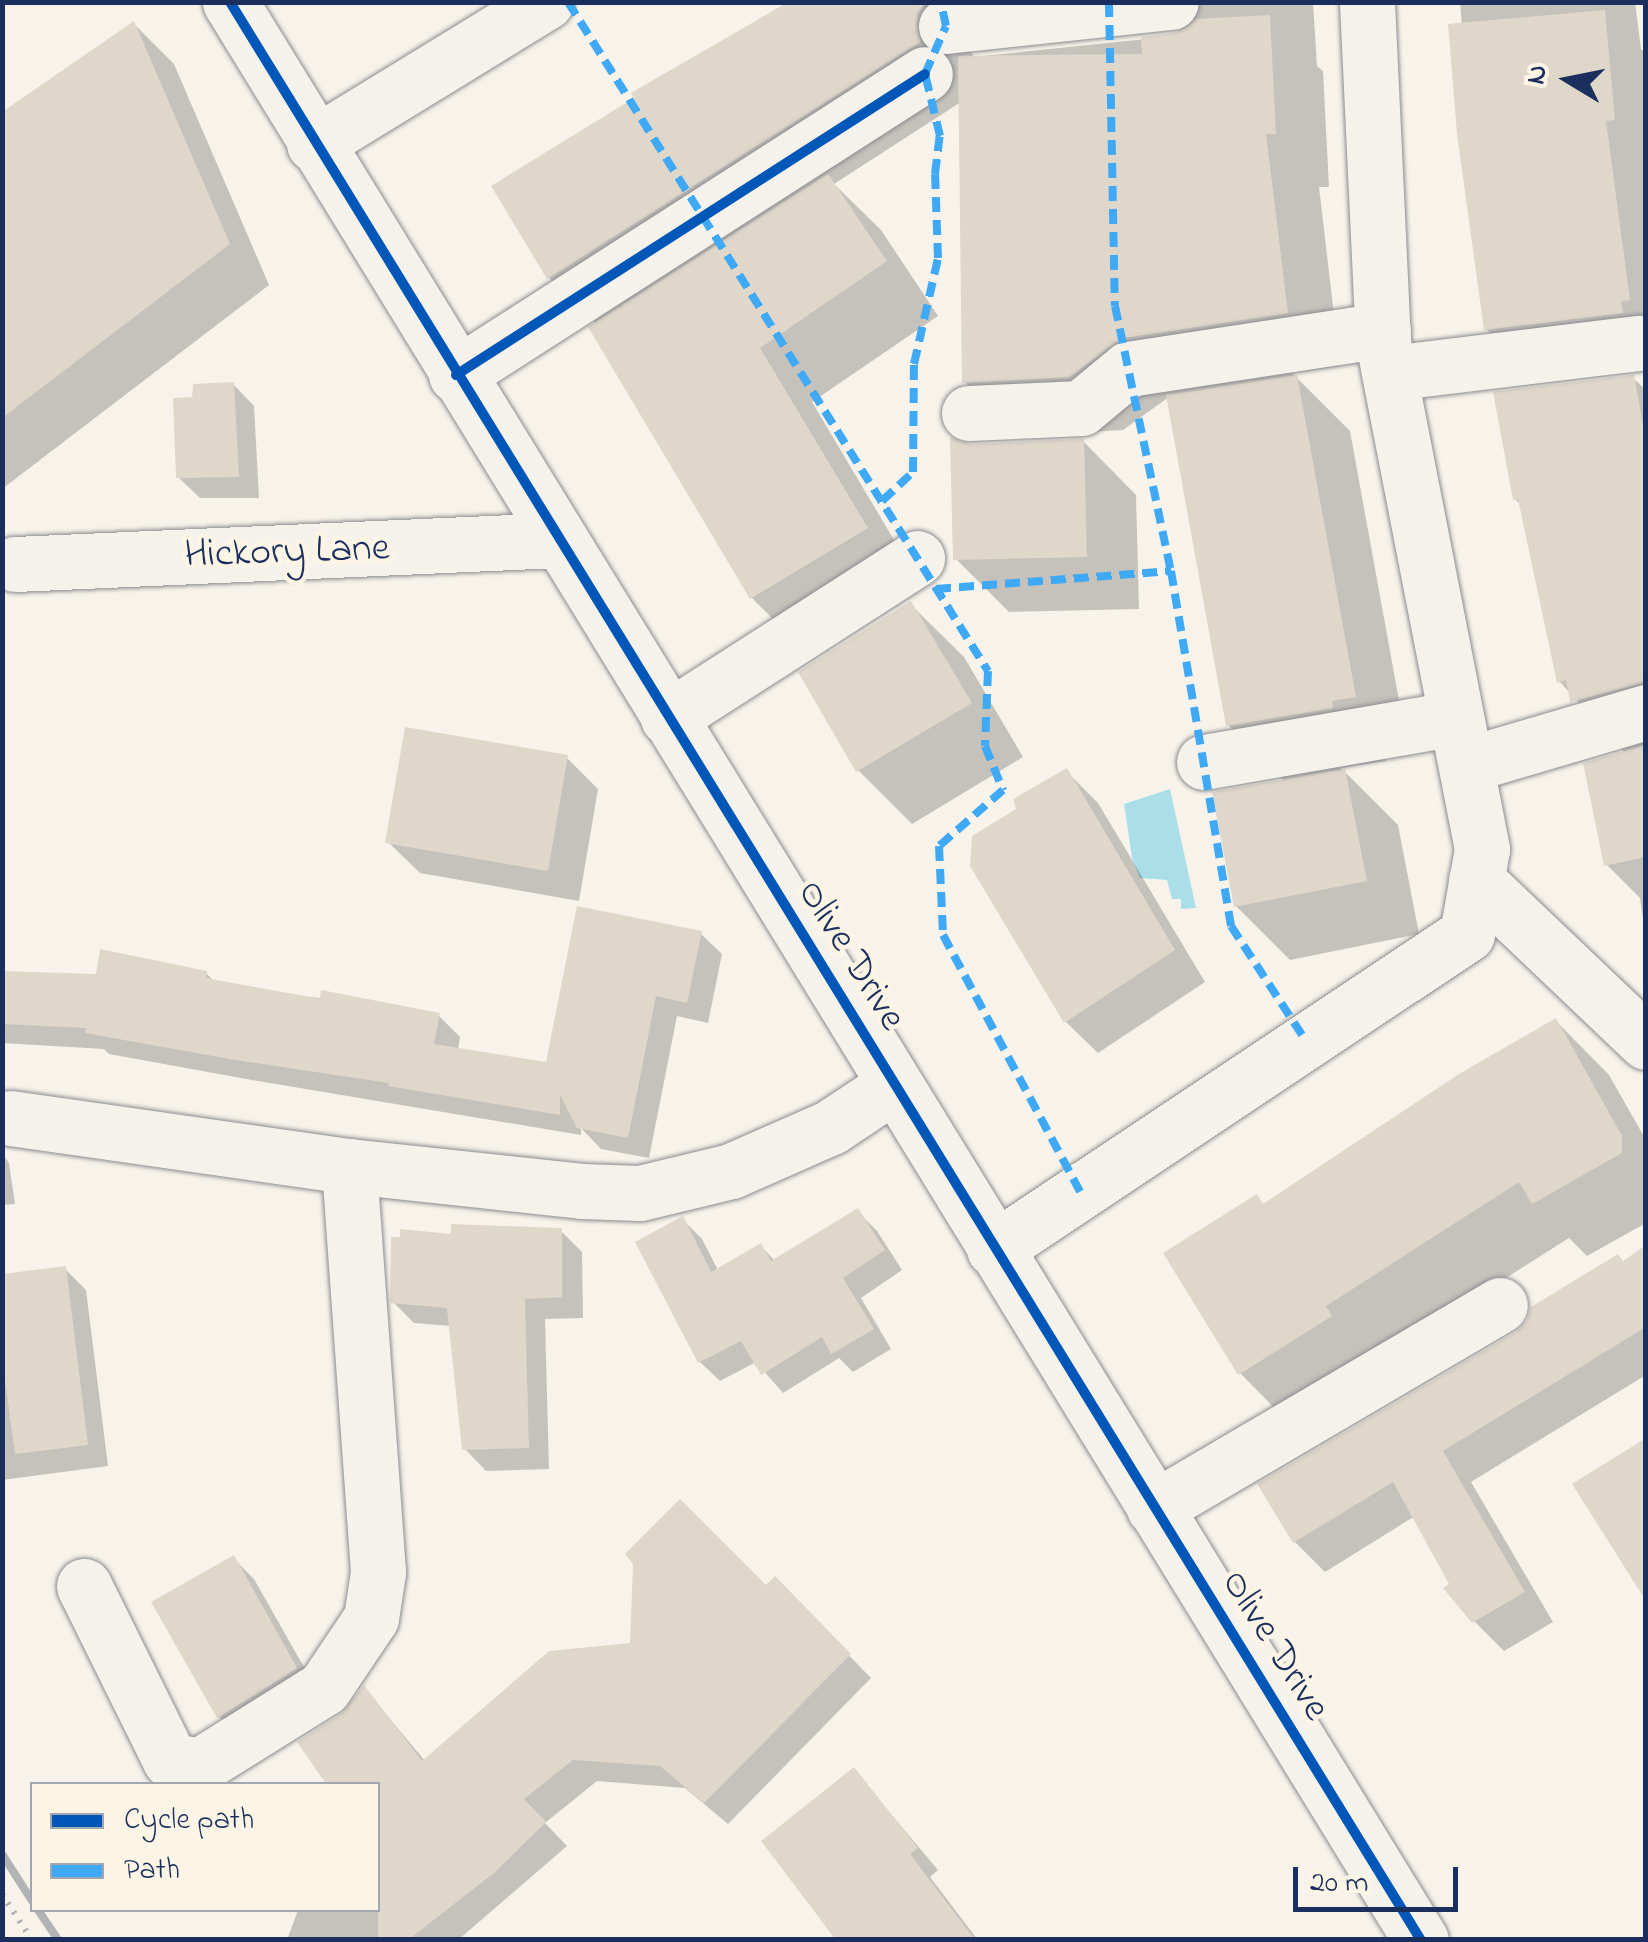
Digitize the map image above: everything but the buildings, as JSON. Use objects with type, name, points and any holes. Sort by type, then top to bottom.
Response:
[{"type":"street","name":"Olive Drive","points":[[230,2],[1421,1940]]},
{"type":"street","points":[[314,144],[546,2]]},
{"type":"street","points":[[456,375],[936,50],[1171,2]]},
{"type":"street","points":[[994,1249],[1467,934],[1482,848],[1386,351],[1367,2]]},
{"type":"street","points":[[969,413],[1082,408],[1128,369],[1386,351],[1639,343]]},
{"type":"street","name":"Hickory Lane","points":[[15,564],[559,540]]},
{"type":"street","points":[[668,718],[917,558]]},
{"type":"street","points":[[1204,762],[1461,741],[1646,712]]},
{"type":"street","points":[[1476,880],[1646,1042]]},
{"type":"street","points":[[10,1118],[349,1166],[582,1191],[640,1193],[731,1171],[831,1128],[894,1085]]},
{"type":"street","points":[[84,1586],[170,1760],[199,1766],[324,1688],[371,1618],[378,1572],[349,1166]]},
{"type":"street","points":[[1154,1508],[1500,1305]]},
{"type":"path","points":[[2,1894],[32,1940]]},
{"type":"water","points":[[1170,789],[1196,908],[1181,909],[1181,899],[1172,899],[1167,880],[1140,878],[1132,858],[1124,804]]},
{"type":"railway","points":[[2,1854],[30,1898]]},
{"type":"railway","points":[[39,1912],[58,1940]]},
{"type":"marked path","points":[[568,2],[988,671],[985,746],[1003,790],[939,846],[943,935],[1080,1192]]},
{"type":"marked path","points":[[882,501],[913,472],[914,364],[938,258],[935,174],[940,136],[925,74],[946,26],[941,2]]},
{"type":"marked path","points":[[1109,2],[1115,306],[1171,571],[1231,926],[1306,1041]]},
{"type":"marked path","points":[[936,589],[1171,571]]},
{"type":"cycle path","points":[[230,2],[1421,1940]]},
{"type":"cycle path","points":[[456,375],[925,74]]}]
